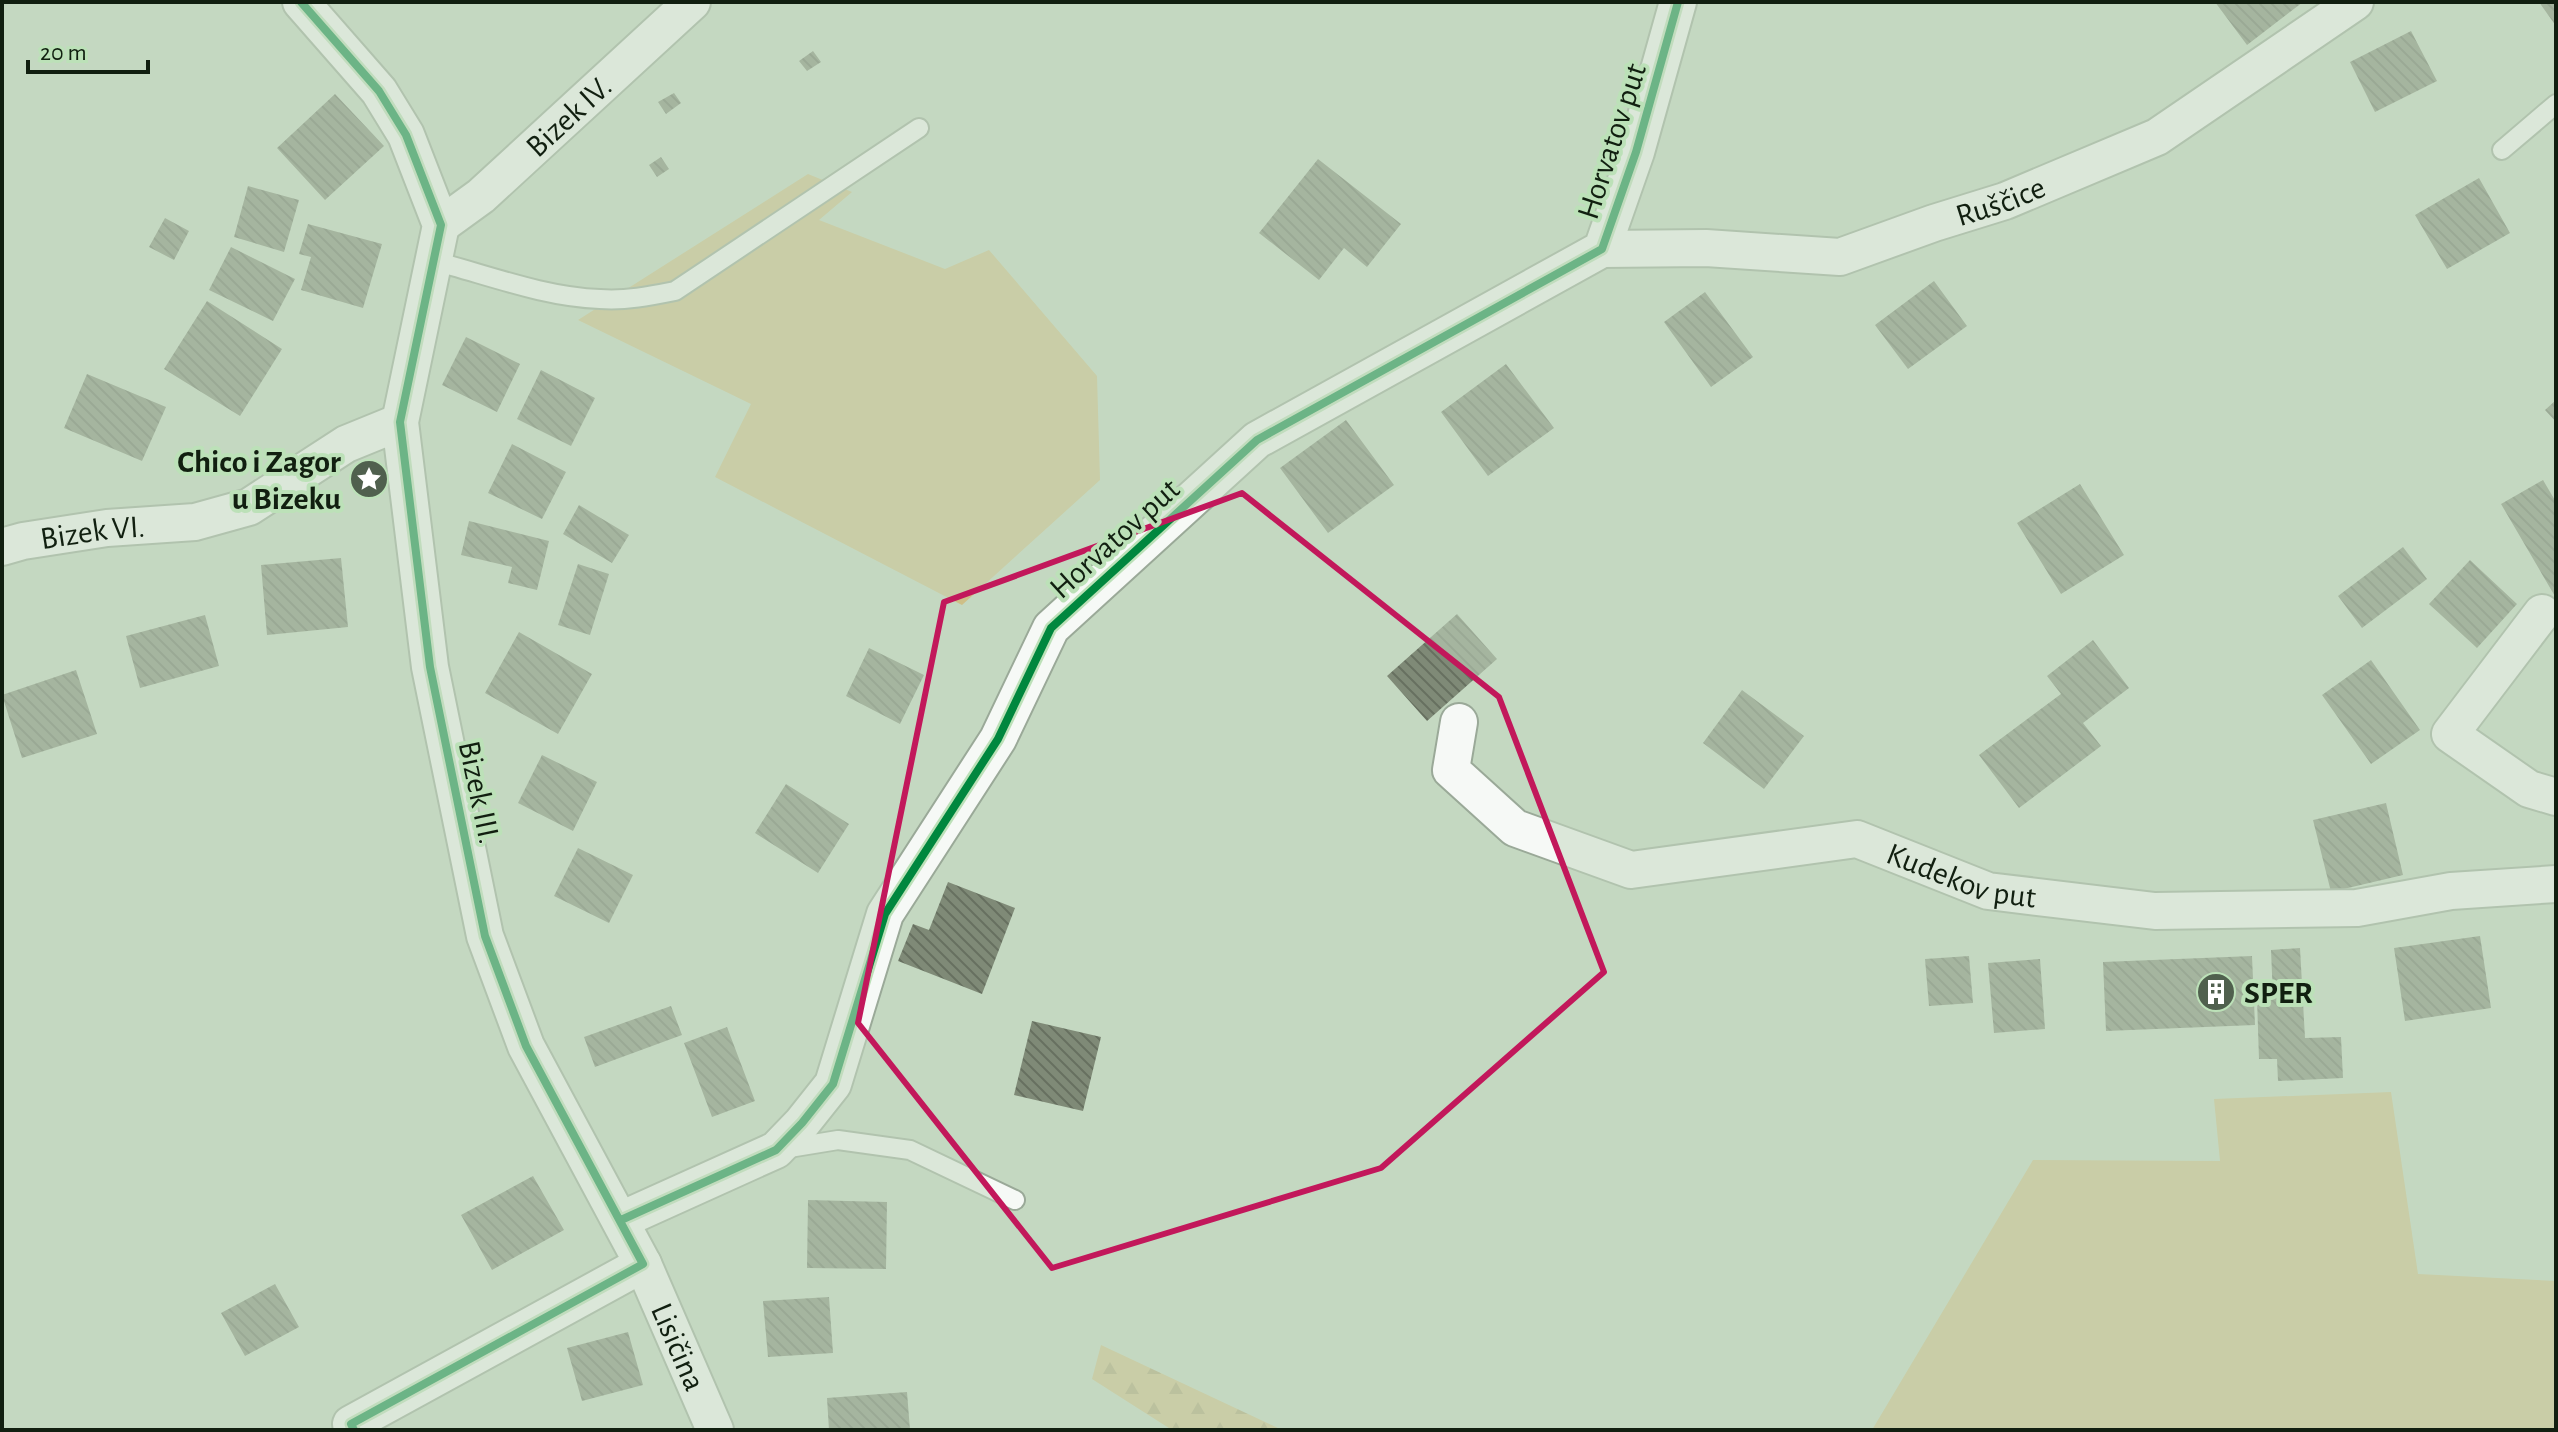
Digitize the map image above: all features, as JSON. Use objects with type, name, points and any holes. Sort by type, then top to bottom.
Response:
[{"type":"street","points":[[301,2],[379,91],[406,135],[441,225]]},
{"type":"street","name":"Bizek IV.","points":[[441,225],[481,196],[692,2]]},
{"type":"street","name":"Horvatov put","points":[[621,1220],[776,1150],[833,1084],[885,914],[998,739],[1051,628],[1257,440],[1602,249],[1636,152],[1678,2]]},
{"type":"street","name":"Ruščice","points":[[1602,249],[1706,248],[1840,257],[2005,201],[2157,137],[2355,2]]},
{"type":"street","name":"Bizek III.","points":[[441,225],[400,422],[430,667],[485,936],[526,1046],[643,1264]]},
{"type":"street","name":"Bizek VI.","points":[[2,547],[107,528],[195,522],[249,507],[346,444],[400,422]]},
{"type":"street","points":[[2542,613],[2450,734],[2529,789],[2556,797]]},
{"type":"street","name":"Kudekov put","points":[[1459,722],[1451,770],[1515,828],[1631,870],[1857,839],[1988,891],[2155,911],[2357,908],[2451,891],[2556,884]]},
{"type":"street","points":[[354,1430],[351,1424],[643,1264]]},
{"type":"street","name":"Lisičina","points":[[643,1264],[715,1430]]},
{"type":"lane","points":[[2502,150],[2556,104]]},
{"type":"lane","points":[[434,261],[556,293],[599,299],[642,298],[675,291],[919,128]]},
{"type":"lane","points":[[776,1150],[838,1140],[910,1150],[1015,1200]]},
{"type":"highlighted area","points":[[1242,493],[1499,697],[1604,972],[1381,1168],[1052,1268],[858,1023],[944,602]]},
{"type":"green space","points":[[808,174],[852,192],[819,220],[945,269],[989,250],[1097,376],[1100,480],[962,605],[715,477],[751,404],[578,320]]},
{"type":"green space","points":[[2391,1092],[2418,1274],[2556,1281],[2556,1430],[1872,1430],[2033,1160],[2220,1161],[2214,1099]]},
{"type":"green space","points":[[1101,1345],[1282,1430],[1172,1430],[1092,1379]]},
{"type":"building","points":[[2215,2],[2303,2],[2247,45]]},
{"type":"building","points":[[2539,2],[2556,2],[2556,26]]},
{"type":"building","points":[[2411,31],[2437,81],[2375,112],[2350,62]]},
{"type":"building","points":[[813,51],[821,62],[807,71],[799,61]]},
{"type":"building","points":[[674,93],[681,103],[666,114],[658,102]]},
{"type":"building","points":[[335,94],[384,146],[325,200],[277,148]]},
{"type":"building","points":[[661,157],[669,169],[657,177],[649,165]]},
{"type":"building","points":[[1318,159],[1401,224],[1367,267],[1344,248],[1319,280],[1259,233]]},
{"type":"building","points":[[2479,178],[2510,233],[2447,269],[2415,215]]},
{"type":"building","points":[[248,186],[299,200],[284,252],[234,237]]},
{"type":"building","points":[[165,218],[189,231],[174,260],[149,247]]},
{"type":"building","points":[[308,224],[382,244],[363,308],[301,290],[311,257],[299,254]]},
{"type":"building","points":[[231,247],[295,279],[273,321],[209,290]]},
{"type":"building","points":[[1934,281],[1967,326],[1908,369],[1875,325]]},
{"type":"building","points":[[1705,292],[1753,357],[1711,387],[1664,322]]},
{"type":"building","points":[[207,301],[282,349],[240,416],[164,369]]},
{"type":"building","points":[[466,337],[520,364],[497,412],[442,385]]},
{"type":"building","points":[[1506,364],[1554,428],[1488,476],[1441,412]]},
{"type":"building","points":[[541,370],[595,398],[571,446],[517,419]]},
{"type":"building","points":[[87,374],[166,407],[142,461],[64,428]]},
{"type":"building","points":[[2556,400],[2556,422],[2545,410]]},
{"type":"building","points":[[1346,420],[1394,485],[1328,533],[1280,468]]},
{"type":"building","points":[[512,444],[566,472],[542,519],[488,493]]},
{"type":"building","points":[[2543,480],[2556,502],[2556,598],[2501,504]]},
{"type":"building","points":[[2080,484],[2124,555],[2061,594],[2017,523]]},
{"type":"building","points":[[579,505],[629,535],[612,563],[563,534]]},
{"type":"building","points":[[469,521],[549,541],[537,590],[508,583],[512,567],[461,555]]},
{"type":"building","points":[[2403,547],[2427,579],[2362,628],[2338,596]]},
{"type":"building","points":[[341,558],[348,627],[267,635],[261,565]]},
{"type":"building","points":[[2470,560],[2517,604],[2477,648],[2429,604]]},
{"type":"building","points":[[578,564],[609,574],[590,635],[558,625]]},
{"type":"building","points":[[1457,614],[1497,659],[1427,721],[1387,676]]},
{"type":"building","points":[[205,615],[219,666],[140,688],[126,636]]},
{"type":"building","points":[[519,632],[592,674],[558,734],[485,693]]},
{"type":"building","points":[[2093,640],[2129,688],[2083,723],[2101,746],[2019,808],[1979,755],[2061,694],[2047,676]]},
{"type":"building","points":[[869,648],[924,675],[900,724],[846,696]]},
{"type":"building","points":[[2371,660],[2420,730],[2371,764],[2322,695]]},
{"type":"building","points":[[76,670],[97,734],[22,758],[2,695]]},
{"type":"building","points":[[1742,690],[1804,736],[1764,789],[1703,743]]},
{"type":"building","points":[[542,755],[597,782],[573,831],[518,803]]},
{"type":"building","points":[[786,784],[849,824],[818,873],[755,833]]},
{"type":"building","points":[[2386,803],[2403,875],[2331,892],[2313,820]]},
{"type":"building","points":[[578,848],[633,875],[609,923],[554,896]]},
{"type":"building","points":[[948,882],[1015,908],[982,994],[898,961],[913,924],[929,930]]},
{"type":"building","points":[[2480,936],[2491,1008],[2405,1021],[2394,948]]},
{"type":"building","points":[[2300,948],[2305,1038],[2341,1037],[2343,1078],[2278,1081],[2277,1059],[2259,1059],[2257,999],[2273,998],[2271,950]]},
{"type":"building","points":[[1969,956],[1973,1003],[1929,1006],[1925,959]]},
{"type":"building","points":[[2252,956],[2255,1025],[2106,1031],[2103,962]]},
{"type":"building","points":[[2040,959],[2045,1029],[1994,1033],[1988,963]]},
{"type":"building","points":[[671,1006],[682,1035],[595,1067],[584,1037]]},
{"type":"building","points":[[1032,1021],[1101,1037],[1083,1111],[1014,1095]]},
{"type":"building","points":[[727,1027],[755,1101],[712,1117],[684,1043]]},
{"type":"building","points":[[533,1176],[564,1230],[492,1270],[461,1215]]},
{"type":"building","points":[[808,1200],[887,1202],[886,1269],[807,1268]]},
{"type":"building","points":[[275,1284],[299,1327],[245,1356],[221,1313]]},
{"type":"building","points":[[829,1297],[833,1353],[768,1357],[763,1301]]},
{"type":"building","points":[[628,1332],[643,1385],[582,1401],[567,1348]]},
{"type":"building","points":[[907,1392],[910,1430],[829,1430],[827,1398]]},
{"type":"cycle path","points":[[301,2],[379,91],[406,135],[441,225],[400,422],[430,667],[485,936],[526,1046],[643,1264],[351,1424],[354,1430]]},
{"type":"cycle path","points":[[621,1220],[776,1150],[833,1084],[885,914],[998,739],[1051,628],[1257,440],[1602,249],[1636,152],[1678,2]]},
{"type":"place","name":"Chico i Zagor u Bizeku","points":[[369,479]]},
{"type":"place","name":"SPER","points":[[2216,992]]}]
